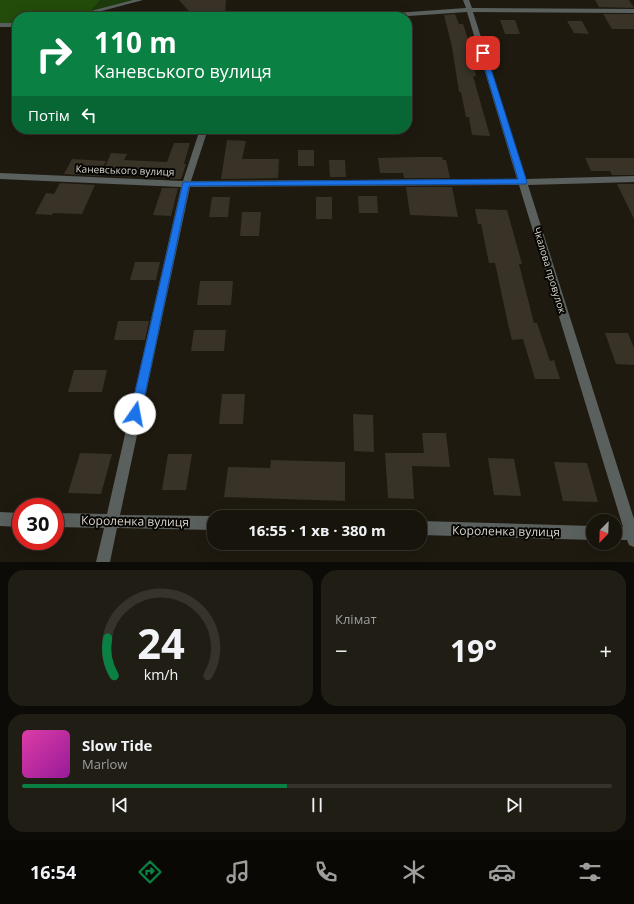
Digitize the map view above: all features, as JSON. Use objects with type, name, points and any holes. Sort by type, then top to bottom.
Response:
[{"type":"street","points":[[91,12],[140,0]]},
{"type":"street","name":"Чкалова провулок","points":[[466,0],[633,536]]},
{"type":"street","points":[[412,14],[469,10],[634,11]]},
{"type":"street","points":[[0,25],[12,25]]},
{"type":"street","points":[[103,562],[186,184],[202,134]]},
{"type":"street","name":"Каневського вулиця","points":[[0,176],[186,184],[523,182],[634,179]]},
{"type":"street","points":[[0,519],[12,520]]},
{"type":"street","name":"Короленка вулиця","points":[[64,520],[207,523]]},
{"type":"street","name":"Короленка вулиця","points":[[427,528],[586,533]]},
{"type":"street","points":[[622,534],[633,536]]},
{"type":"green space","points":[[0,0],[100,0],[91,11],[88,12],[12,12],[12,25],[0,25]]},
{"type":"green space","points":[[100,0],[140,0],[91,11]]},
{"type":"building","points":[[179,0],[226,0],[225,12],[189,12]]},
{"type":"building","points":[[595,0],[629,0],[634,8],[599,7]]},
{"type":"building","points":[[455,14],[459,24],[463,24],[469,42],[476,76],[473,76],[490,136],[472,135],[469,117],[466,117],[461,92],[459,92],[452,47],[444,15]]},
{"type":"building","points":[[603,14],[634,14],[634,29],[612,29]]},
{"type":"building","points":[[500,20],[515,20],[520,34],[505,34]]},
{"type":"building","points":[[567,21],[582,21],[589,34],[574,33]]},
{"type":"building","points":[[227,140],[246,141],[242,159],[279,159],[278,178],[221,179]]},
{"type":"building","points":[[174,143],[190,143],[184,164],[186,164],[181,179],[166,179],[167,176],[103,172],[111,153],[127,154],[124,160],[167,162]]},
{"type":"building","points":[[298,150],[314,150],[314,166],[298,166]]},
{"type":"building","points":[[442,157],[443,160],[446,160],[450,178],[404,178],[403,173],[380,173],[378,158]]},
{"type":"building","points":[[585,158],[634,158],[634,175],[612,175],[610,171],[591,171]]},
{"type":"building","points":[[72,159],[106,161],[99,176],[64,174]]},
{"type":"building","points":[[329,160],[345,160],[346,177],[330,177]]},
{"type":"building","points":[[60,183],[95,185],[82,214],[35,214],[46,193],[54,194]]},
{"type":"building","points":[[617,184],[634,184],[634,219]]},
{"type":"building","points":[[406,187],[452,187],[458,217],[410,215]]},
{"type":"building","points":[[162,188],[178,188],[171,216],[153,215]]},
{"type":"building","points":[[358,196],[377,196],[378,213],[359,213]]},
{"type":"building","points":[[212,197],[230,197],[228,217],[209,217]]},
{"type":"building","points":[[316,197],[332,197],[332,219],[316,219]]},
{"type":"building","points":[[475,209],[507,210],[522,264],[519,264],[534,323],[537,323],[550,361],[554,360],[560,379],[535,379],[523,339],[512,340],[495,263],[489,263],[481,224],[478,224]]},
{"type":"building","points":[[242,212],[261,212],[259,236],[240,236]]},
{"type":"building","points":[[135,262],[160,262],[156,280],[130,280]]},
{"type":"building","points":[[200,281],[233,281],[231,305],[197,305]]},
{"type":"building","points":[[118,321],[149,321],[145,340],[114,340]]},
{"type":"building","points":[[194,330],[226,330],[224,351],[191,351]]},
{"type":"building","points":[[605,333],[628,333],[634,348],[634,365],[616,364]]},
{"type":"building","points":[[74,370],[107,370],[102,392],[68,392]]},
{"type":"building","points":[[222,394],[245,394],[243,424],[219,424]]},
{"type":"building","points":[[353,414],[373,415],[374,452],[354,451]]},
{"type":"building","points":[[422,433],[446,433],[450,467],[412,466],[414,499],[388,498],[385,453],[424,453]]},
{"type":"building","points":[[80,453],[112,454],[101,494],[68,493]]},
{"type":"building","points":[[168,454],[192,454],[186,490],[162,490]]},
{"type":"building","points":[[488,458],[514,459],[521,496],[494,495]]},
{"type":"building","points":[[271,460],[345,462],[345,501],[224,497],[228,467],[270,468]]},
{"type":"building","points":[[554,462],[587,463],[598,502],[563,501]]},
{"type":"route","points":[[135,414],[186,184],[523,182],[483,53]]}]
